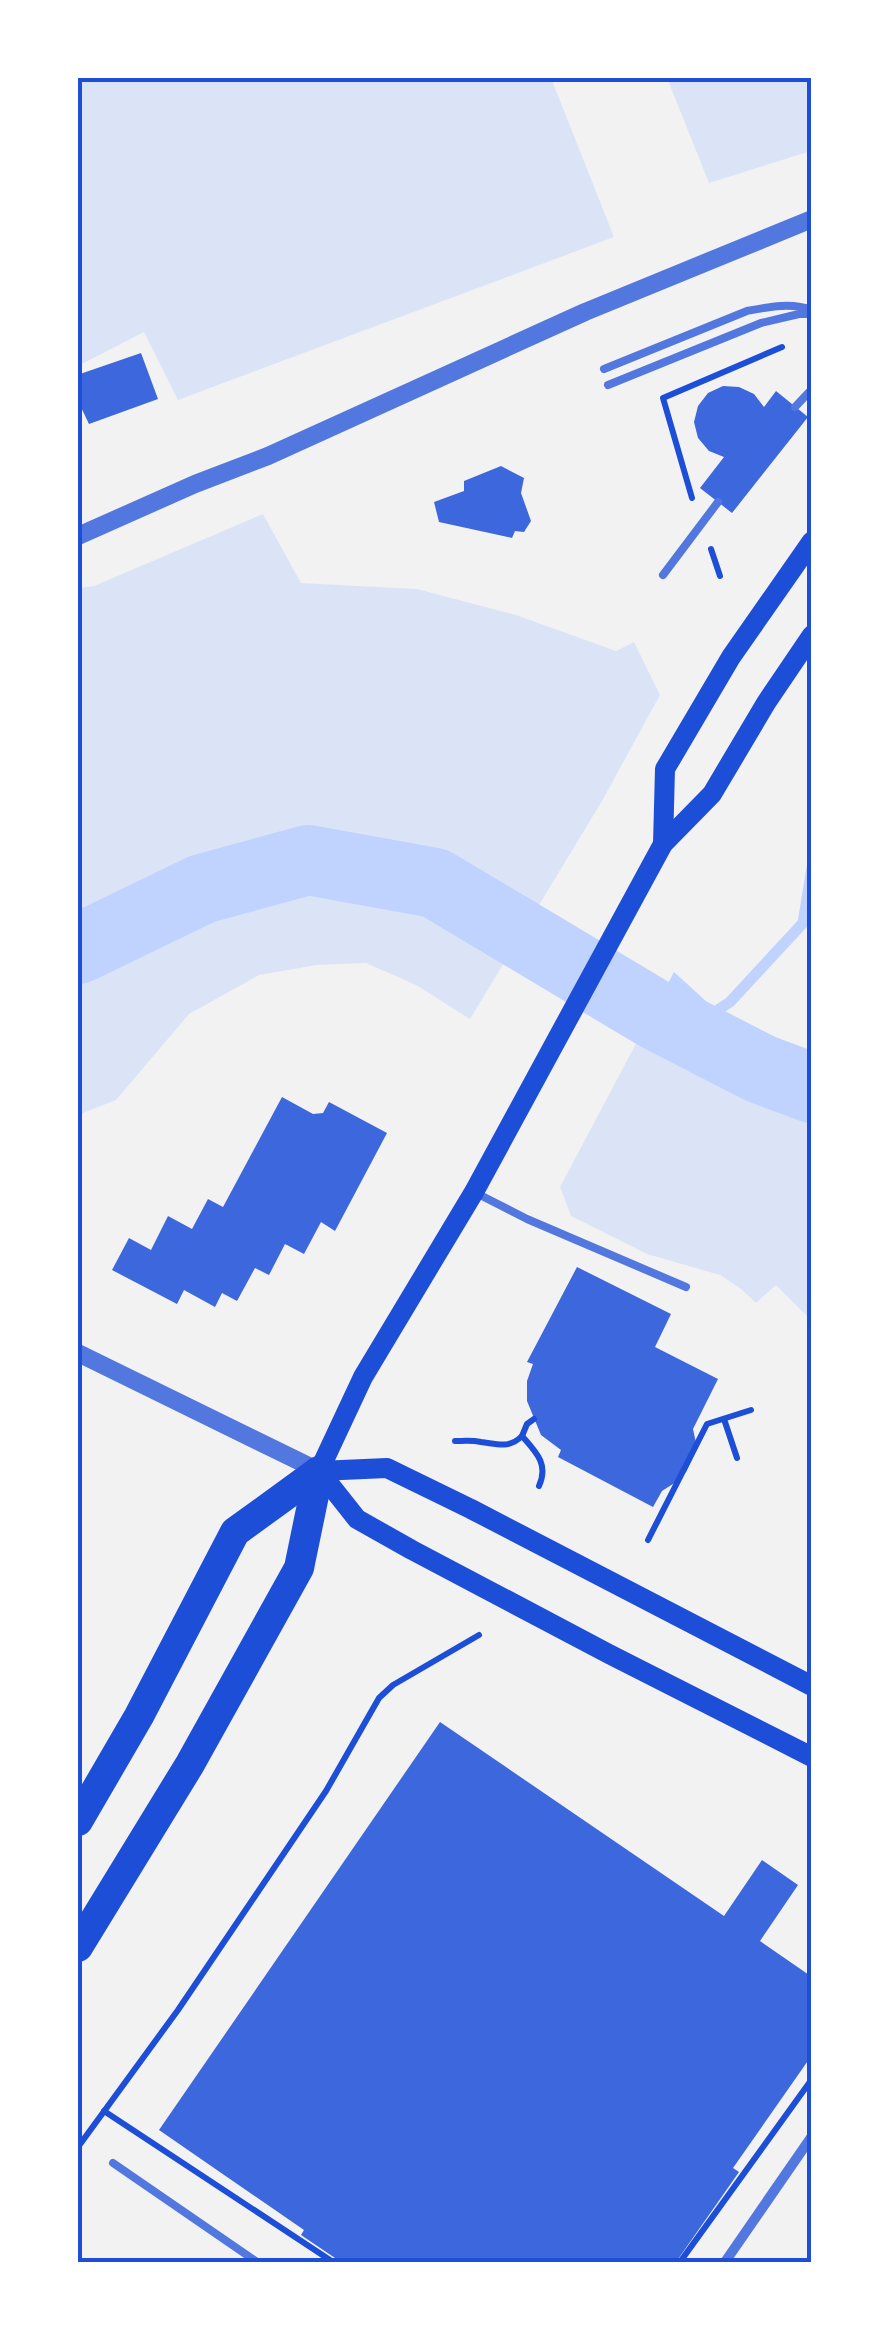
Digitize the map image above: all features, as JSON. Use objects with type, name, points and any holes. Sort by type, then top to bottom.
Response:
[{"type":"highway","points":[[78,1821],[139,1716],[235,1532],[319,1471]]},
{"type":"highway","points":[[78,1947],[190,1764],[299,1568],[319,1471]]},
{"type":"highway","points":[[78,1796],[139,1716]]},
{"type":"main road","points":[[663,844],[665,769],[731,657],[812,541]]},
{"type":"main road","points":[[319,1471],[363,1376],[474,1192],[663,844],[712,794],[812,635]]},
{"type":"main road","points":[[319,1471],[387,1468],[812,1686]]},
{"type":"main road","points":[[319,1471],[357,1519],[812,1757]]},
{"type":"street","points":[[78,536],[268,456],[585,312],[812,219]]},
{"type":"street","points":[[78,1353],[319,1471]]},
{"type":"street","points":[[725,2262],[812,2136]]},
{"type":"lane","points":[[604,369],[747,311],[800,305],[812,312]]},
{"type":"lane","points":[[608,385],[760,324],[812,312]]},
{"type":"lane","points":[[795,407],[812,388]]},
{"type":"lane","points":[[663,575],[718,502]]},
{"type":"lane","points":[[474,1192],[686,1286]]},
{"type":"lane","points":[[113,2163],[256,2262]]},
{"type":"path","points":[[689,507],[694,506],[663,398],[782,347]]},
{"type":"path","points":[[648,1540],[707,1424],[751,1410]]},
{"type":"path","points":[[454,1441],[504,1446],[515,1443],[534,1419]]},
{"type":"path","points":[[724,1419],[737,1458]]},
{"type":"path","points":[[522,1436],[544,1465],[539,1486]]},
{"type":"path","points":[[78,2147],[178,2010],[326,1791],[379,1698],[393,1685],[479,1635]]},
{"type":"path","points":[[680,2262],[812,2079]]},
{"type":"path","points":[[104,2111],[333,2262]]},
{"type":"shaded area","points":[[78,78],[551,78],[614,237],[178,400],[144,332],[78,366]]},
{"type":"shaded area","points":[[667,78],[811,78],[811,151],[709,183]]},
{"type":"shaded area","points":[[263,514],[301,583],[417,589],[516,615],[616,651],[634,642],[660,695],[602,801],[470,1019],[416,985],[366,963],[317,965],[259,975],[189,1014],[116,1100],[78,1115],[78,588],[94,586]]},
{"type":"shaded area","points":[[640,1036],[683,1053],[705,1076],[792,1094],[811,1110],[811,1320],[776,1285],[756,1303],[720,1275],[647,1254],[571,1216],[560,1187]]},
{"type":"water","points":[[674,972],[719,1013],[811,1058],[811,1110],[792,1094],[705,1076],[683,1053],[640,1036]]},
{"type":"building","points":[[141,353],[158,399],[89,424],[78,401],[80,374]]},
{"type":"building","points":[[723,386],[739,387],[754,394],[764,407],[776,391],[808,417],[732,513],[700,488],[724,457],[709,451],[698,438],[694,422],[698,406],[708,393]]},
{"type":"building","points":[[501,466],[524,478],[521,493],[531,521],[524,532],[515,531],[512,538],[439,522],[434,502],[464,491],[464,481]]},
{"type":"building","points":[[282,1097],[313,1114],[323,1113],[329,1102],[387,1133],[335,1231],[321,1222],[304,1254],[285,1244],[269,1275],[255,1268],[237,1301],[222,1293],[215,1307],[184,1290],[177,1304],[112,1270],[129,1238],[151,1250],[168,1216],[192,1229],[208,1199],[223,1207]]},
{"type":"building","points":[[577,1267],[671,1314],[655,1347],[718,1379],[693,1429],[696,1443],[686,1472],[662,1491],[653,1507],[558,1457],[561,1450],[541,1435],[527,1401],[527,1381],[533,1364],[527,1362]]},
{"type":"building","points":[[440,1722],[724,1916],[762,1860],[798,1885],[760,1941],[812,1977],[812,2055],[733,2168],[739,2172],[676,2262],[341,2262],[301,2235],[304,2230],[159,2130]]},
{"type":"waterway","points":[[78,949],[202,889],[308,860],[435,883],[656,1015],[761,1069],[812,1088]]},
{"type":"waterway","points":[[707,1017],[730,1002],[803,923],[812,868]]}]
